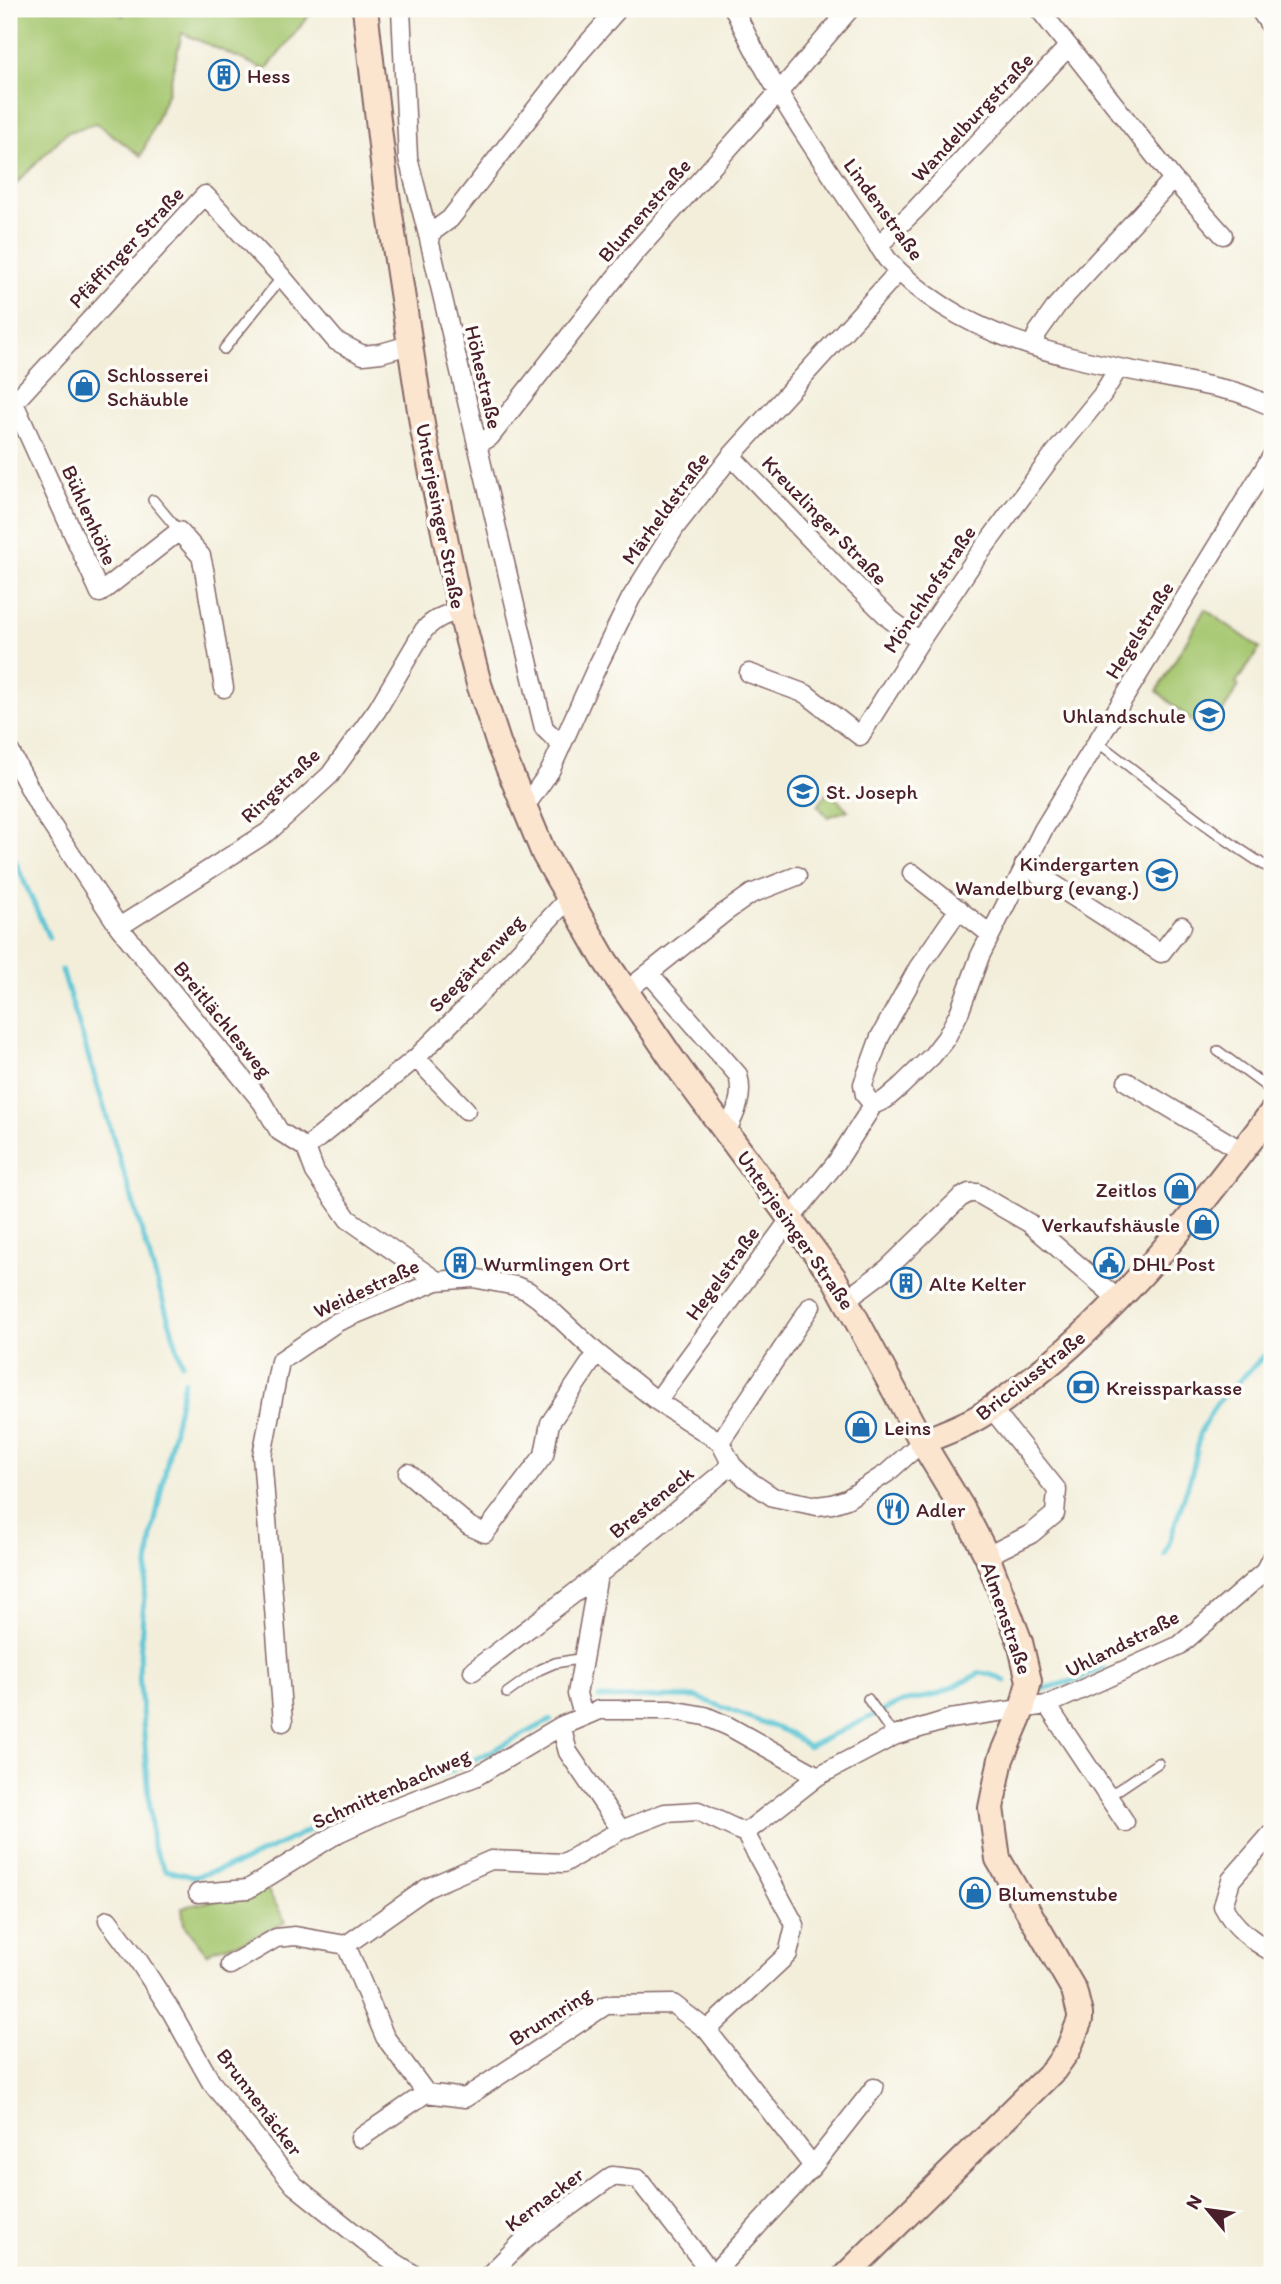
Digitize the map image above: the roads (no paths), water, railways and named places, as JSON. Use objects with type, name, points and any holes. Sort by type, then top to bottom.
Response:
[{"type":"main road","name":"Unterjesinger Straße","points":[[365,9],[384,175],[409,345],[433,480],[460,610],[491,722],[521,804],[568,899],[625,992],[822,1260],[847,1299],[922,1442]]},
{"type":"main road","name":"Bricciusstraße","points":[[922,1442],[966,1424],[992,1409],[1056,1359],[1119,1300],[1187,1222],[1272,1112]]},
{"type":"main road","name":"Almenstraße","points":[[846,2275],[1054,2070],[1068,2050],[1080,2020],[1073,1990],[998,1858],[991,1808],[1001,1759],[1022,1710],[1029,1685],[1022,1648],[987,1556],[922,1442]]},
{"type":"street","name":"Höhestraße","points":[[401,9],[408,158],[544,728],[561,745]]},
{"type":"street","points":[[428,234],[450,219],[573,61],[618,9]]},
{"type":"street","name":"Lindenstraße","points":[[734,9],[778,93],[878,246],[898,272],[946,310],[985,329],[1032,346],[1118,369],[1235,392],[1272,406]]},
{"type":"street","name":"Blumenstraße","points":[[477,444],[490,437],[657,227],[850,9]]},
{"type":"street","points":[[1039,9],[1173,179],[1223,235]]},
{"type":"street","points":[[1259,9],[1272,28]]},
{"type":"street","name":"Wandelburgstraße","points":[[878,246],[1068,47]]},
{"type":"street","points":[[1032,346],[1058,304],[1173,179]]},
{"type":"street","name":"Pfäffinger Straße","points":[[12,405],[205,195],[282,277],[335,341],[363,355],[409,345]]},
{"type":"street","name":"Märheldstraße","points":[[521,804],[531,797],[543,782],[594,671],[643,577],[676,526],[731,456],[898,272]]},
{"type":"street","name":"Mönchhofstraße","points":[[749,674],[806,694],[860,736],[920,641],[996,530],[1102,395],[1118,369]]},
{"type":"street","name":"Bühlenhöhe","points":[[12,405],[100,593],[178,531]]},
{"type":"street","name":"Kreuzlinger Straße","points":[[731,456],[891,620],[920,641]]},
{"type":"street","name":"Hegelstraße","points":[[657,1401],[790,1218],[836,1163],[873,1105],[886,1099],[901,1086],[946,1038],[959,1013],[972,974],[990,934],[1024,865],[1272,456]]},
{"type":"street","points":[[178,531],[201,556],[224,688]]},
{"type":"street","name":"Ringstraße","points":[[119,927],[268,832],[330,775],[377,710],[424,630],[440,616],[460,610]]},
{"type":"street","name":"Breitlächlesweg","points":[[9,750],[39,806],[119,927],[262,1102],[279,1131],[306,1148]]},
{"type":"street","points":[[1024,865],[1161,953],[1182,926]]},
{"type":"street","points":[[912,873],[990,934]]},
{"type":"street","points":[[625,992],[751,894],[797,876]]},
{"type":"street","name":"Seegärtenweg","points":[[306,1148],[415,1058],[471,1003],[568,899]]},
{"type":"street","points":[[873,1105],[865,1095],[863,1084],[880,1037],[918,968],[959,909]]},
{"type":"street","name":"Unterjesinger Straße","points":[[649,973],[738,1075],[741,1097],[726,1132]]},
{"type":"street","points":[[415,1058],[466,1110]]},
{"type":"street","points":[[1128,1082],[1242,1151]]},
{"type":"street","points":[[306,1148],[315,1172],[348,1219],[437,1280]]},
{"type":"street","points":[[847,1299],[887,1269],[960,1198],[969,1193],[977,1193],[1029,1223],[1119,1300]]},
{"type":"street","name":"Weidestraße","points":[[283,1722],[262,1456],[280,1361],[334,1324],[437,1280],[473,1278],[528,1291],[597,1353],[657,1401],[720,1442],[732,1465]]},
{"type":"street","points":[[720,1442],[811,1306]]},
{"type":"street","points":[[408,1473],[469,1526],[485,1533],[544,1455],[550,1423],[597,1353]]},
{"type":"street","points":[[987,1556],[1031,1534],[1055,1514],[1057,1490],[992,1409]]},
{"type":"street","name":"Bricciusstraße","points":[[732,1465],[745,1478],[773,1497],[803,1504],[832,1504],[853,1496],[873,1483],[922,1442]]},
{"type":"street","name":"Bresteneck","points":[[473,1671],[598,1575],[732,1465]]},
{"type":"street","name":"Uhlandstraße","points":[[1022,1710],[1047,1705],[1180,1645],[1264,1572],[1272,1556]]},
{"type":"street","points":[[583,1715],[577,1694],[598,1575]]},
{"type":"street","points":[[1047,1705],[1125,1822]]},
{"type":"street","name":"Schmittenbachweg","points":[[198,1893],[248,1889],[338,1833],[388,1810],[475,1777],[561,1726],[599,1710],[658,1710],[705,1716],[818,1776]]},
{"type":"street","points":[[744,1833],[818,1776],[894,1736],[950,1719],[1022,1710]]},
{"type":"street","points":[[561,1726],[568,1752],[621,1830]]},
{"type":"street","points":[[230,1965],[276,1938],[295,1936],[346,1945],[427,1888],[491,1860],[564,1863],[621,1830],[665,1813],[698,1811],[744,1833],[795,1925],[788,1954],[707,2030]]},
{"type":"street","points":[[1272,1833],[1231,1880],[1223,1906],[1238,1927],[1254,1942],[1272,1952]]},
{"type":"street","name":"Brunnenäcker","points":[[108,1920],[172,2012],[211,2082],[294,2185],[374,2249],[415,2275]]},
{"type":"street","points":[[346,1945],[385,2037],[426,2093],[360,2138]]},
{"type":"street","name":"Brunnring","points":[[426,2093],[465,2098],[606,2004],[673,2004],[707,2030],[813,2166]]},
{"type":"street","points":[[712,2275],[813,2166],[874,2088]]},
{"type":"street","name":"Kernacker","points":[[489,2275],[526,2238],[612,2176],[638,2179],[712,2275]]},
{"type":"lane","points":[[225,349],[282,277]]},
{"type":"lane","points":[[153,500],[178,531]]},
{"type":"lane","points":[[1097,741],[1165,796],[1272,870]]},
{"type":"lane","points":[[1218,1051],[1272,1091]]},
{"type":"lane","points":[[507,1693],[539,1670],[555,1663],[584,1658]]},
{"type":"lane","points":[[870,1701],[894,1736]]},
{"type":"lane","points":[[1109,1796],[1158,1763]]},
{"type":"waterway","points":[[9,847],[49,938]]},
{"type":"waterway","points":[[62,970],[182,1363]]},
{"type":"waterway","points":[[1165,1555],[1191,1476],[1199,1434],[1216,1404],[1272,1348]]},
{"type":"waterway","points":[[184,1381],[152,1535],[139,1673],[153,1847],[165,1870],[194,1877],[240,1863],[372,1800]]},
{"type":"waterway","points":[[1043,1689],[1079,1679],[1104,1668]]},
{"type":"waterway","points":[[599,1698],[696,1697],[790,1733],[808,1747],[901,1702],[937,1695],[980,1673],[1005,1681]]},
{"type":"waterway","points":[[461,1767],[551,1720]]},
{"type":"waterway","points":[[400,1787],[453,1770]]},
{"type":"place","name":"Hess","points":[[224,75]]},
{"type":"place","name":"Schlosserei Schäuble","points":[[84,386]]},
{"type":"place","name":"Uhlandschule","points":[[1209,715]]},
{"type":"place","name":"St. Joseph","points":[[803,791]]},
{"type":"place","name":"Kindergarten Wandelburg (evang.)","points":[[1162,875]]},
{"type":"place","name":"Zeitlos","points":[[1180,1189]]},
{"type":"place","name":"Verkaufshäusle","points":[[1203,1224]]},
{"type":"place","name":"Wurmlingen Ort","points":[[460,1263]]},
{"type":"place","name":"DHL Post","points":[[1109,1263]]},
{"type":"place","name":"Alte Kelter","points":[[906,1283]]},
{"type":"place","name":"Kreissparkasse","points":[[1083,1387]]},
{"type":"place","name":"Leins","points":[[861,1427]]},
{"type":"place","name":"Adler","points":[[893,1509]]},
{"type":"place","name":"Blumenstube","points":[[975,1893]]}]
